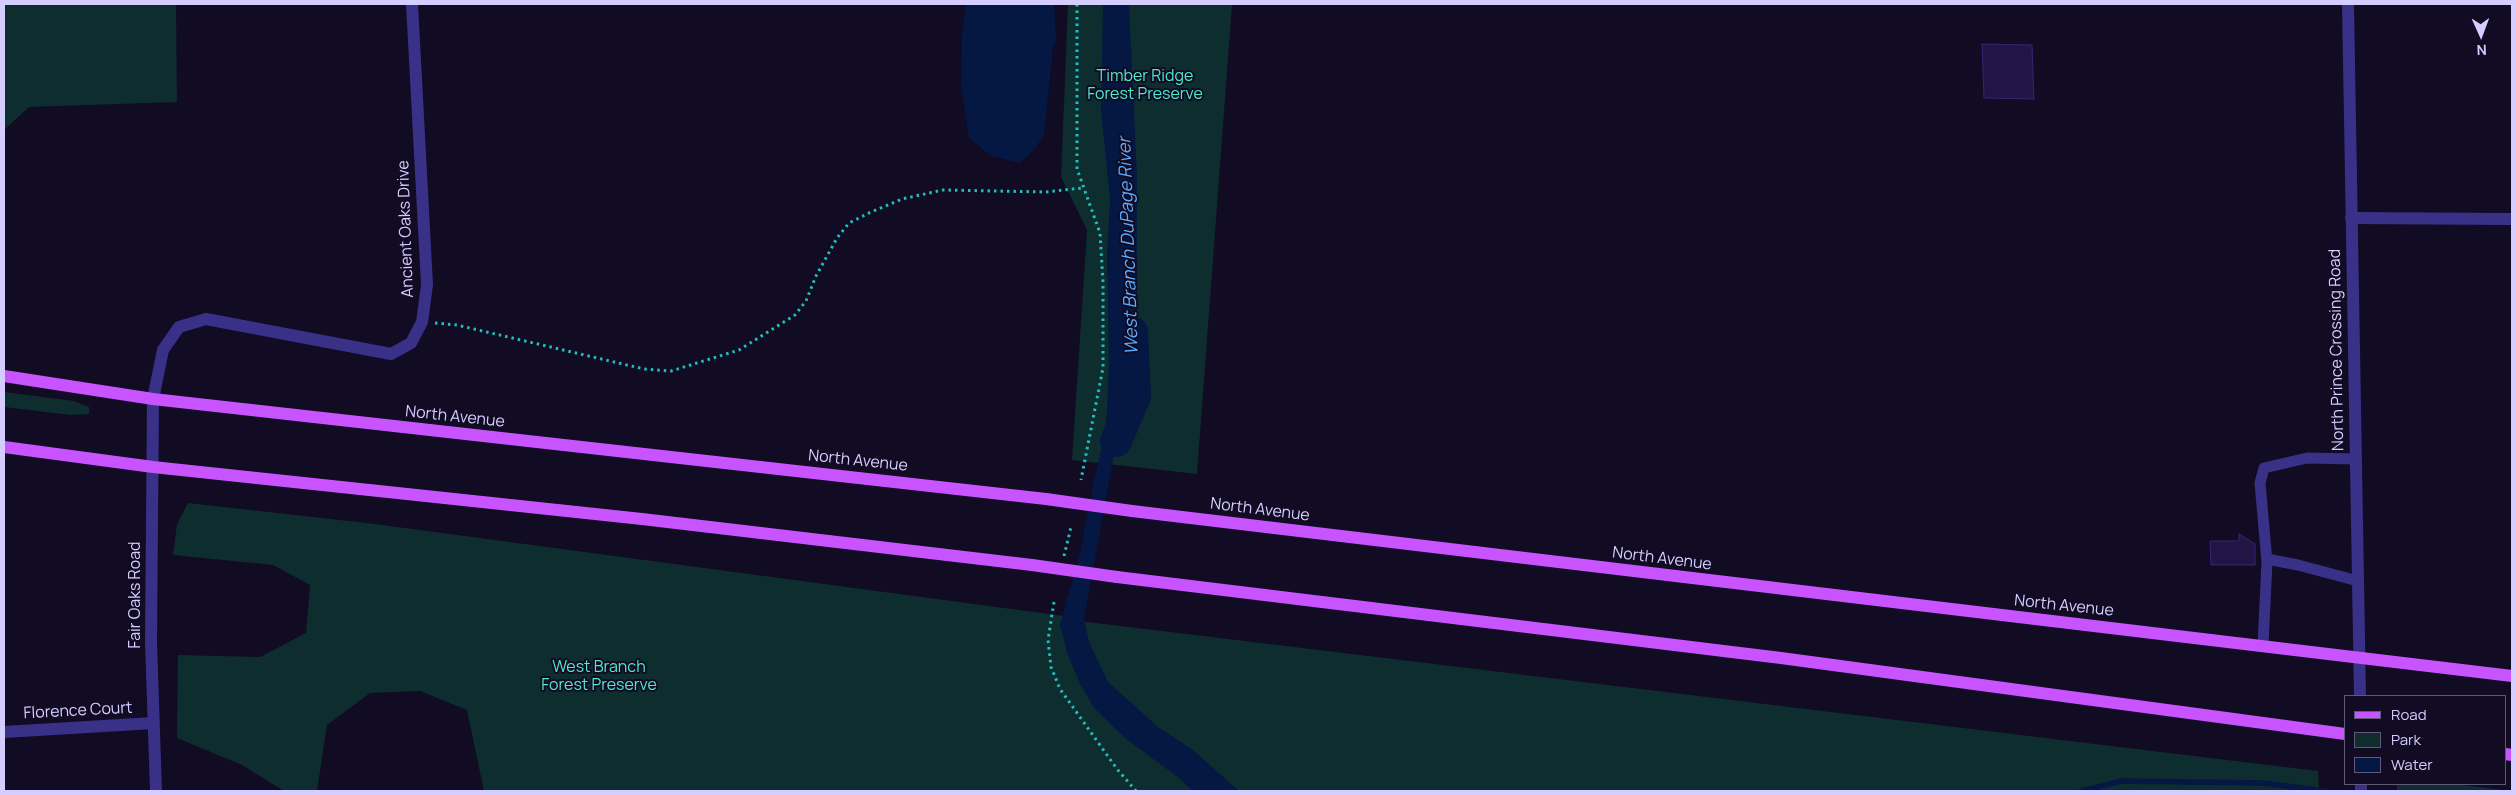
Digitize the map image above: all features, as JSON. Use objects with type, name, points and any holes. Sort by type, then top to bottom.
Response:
[{"type":"main road","name":"North Avenue","points":[[4,376],[153,399],[1046,499],[1804,593],[2359,656],[2512,676]]},
{"type":"main road","points":[[4,447],[153,467],[633,518],[1032,565],[1781,658],[2344,734]]},
{"type":"street","name":"Ancient Oaks Drive","points":[[153,399],[162,350],[179,327],[206,319],[390,354],[411,343],[422,322],[427,286],[412,4]]},
{"type":"street","name":"North Prince Crossing Road","points":[[2348,4],[2360,695]]},
{"type":"street","points":[[2351,218],[2512,219]]},
{"type":"street","name":"Fair Oaks Road","points":[[153,399],[151,642],[156,791]]},
{"type":"street","name":"Florence Court","points":[[4,732],[154,723]]},
{"type":"lane","points":[[2263,645],[2267,559],[2260,483],[2264,468],[2307,458],[2355,459]]},
{"type":"lane","points":[[2267,559],[2298,564],[2358,581]]},
{"type":"path","points":[[1077,4],[1077,169],[1082,188],[1093,210],[1100,233],[1103,282],[1103,368],[1081,480]]},
{"type":"path","points":[[422,322],[457,325],[644,369],[672,371],[739,350],[795,315],[806,301],[816,276],[837,238],[849,223],[868,213],[902,199],[944,190],[1046,192],[1082,188]]},
{"type":"path","points":[[1064,557],[1071,527]]},
{"type":"path","points":[[1054,602],[1048,640],[1050,667],[1060,690],[1117,769],[1136,791]]},
{"type":"green space","points":[[4,4],[176,4],[177,102],[29,107],[4,130]]},
{"type":"green space","name":"Timber Ridge Forest Preserve","points":[[1068,4],[1232,4],[1197,474],[1072,460],[1087,230],[1061,177]]},
{"type":"green space","points":[[4,392],[74,401],[89,407],[89,414],[71,415],[4,407]]},
{"type":"green space","name":"West Branch Forest Preserve","points":[[188,503],[375,524],[1064,616],[1063,619],[2318,771],[2319,791],[484,791],[467,710],[420,691],[370,693],[327,725],[317,791],[284,791],[242,765],[177,738],[178,655],[260,657],[306,633],[310,585],[273,565],[173,555],[177,524]]},
{"type":"green space","points":[[2397,785],[2462,785],[2512,791],[2397,791]]},
{"type":"water","points":[[966,4],[1054,4],[1056,40],[1053,48],[1044,135],[1034,150],[1020,163],[991,156],[969,138],[961,86],[962,34]]},
{"type":"water","points":[[1103,4],[1129,4],[1137,176],[1137,346],[1133,382],[1135,415],[1131,429],[1115,449],[1084,619],[1089,642],[1108,682],[1158,727],[1193,750],[1239,791],[1193,791],[1178,777],[1126,739],[1094,708],[1080,684],[1068,655],[1060,625],[1080,553],[1105,435],[1107,412],[1109,357],[1107,257],[1110,200],[1101,110]]},
{"type":"building","points":[[1982,44],[2032,45],[2034,99],[1984,98]]},
{"type":"building","points":[[2239,534],[2255,544],[2255,565],[2211,565],[2210,541],[2239,541]]},
{"type":"waterway","name":"West Branch DuPage River","points":[[1116,441],[1135,396],[1132,332]]},
{"type":"waterway","points":[[2082,791],[2121,781],[2263,783],[2326,791]]}]
